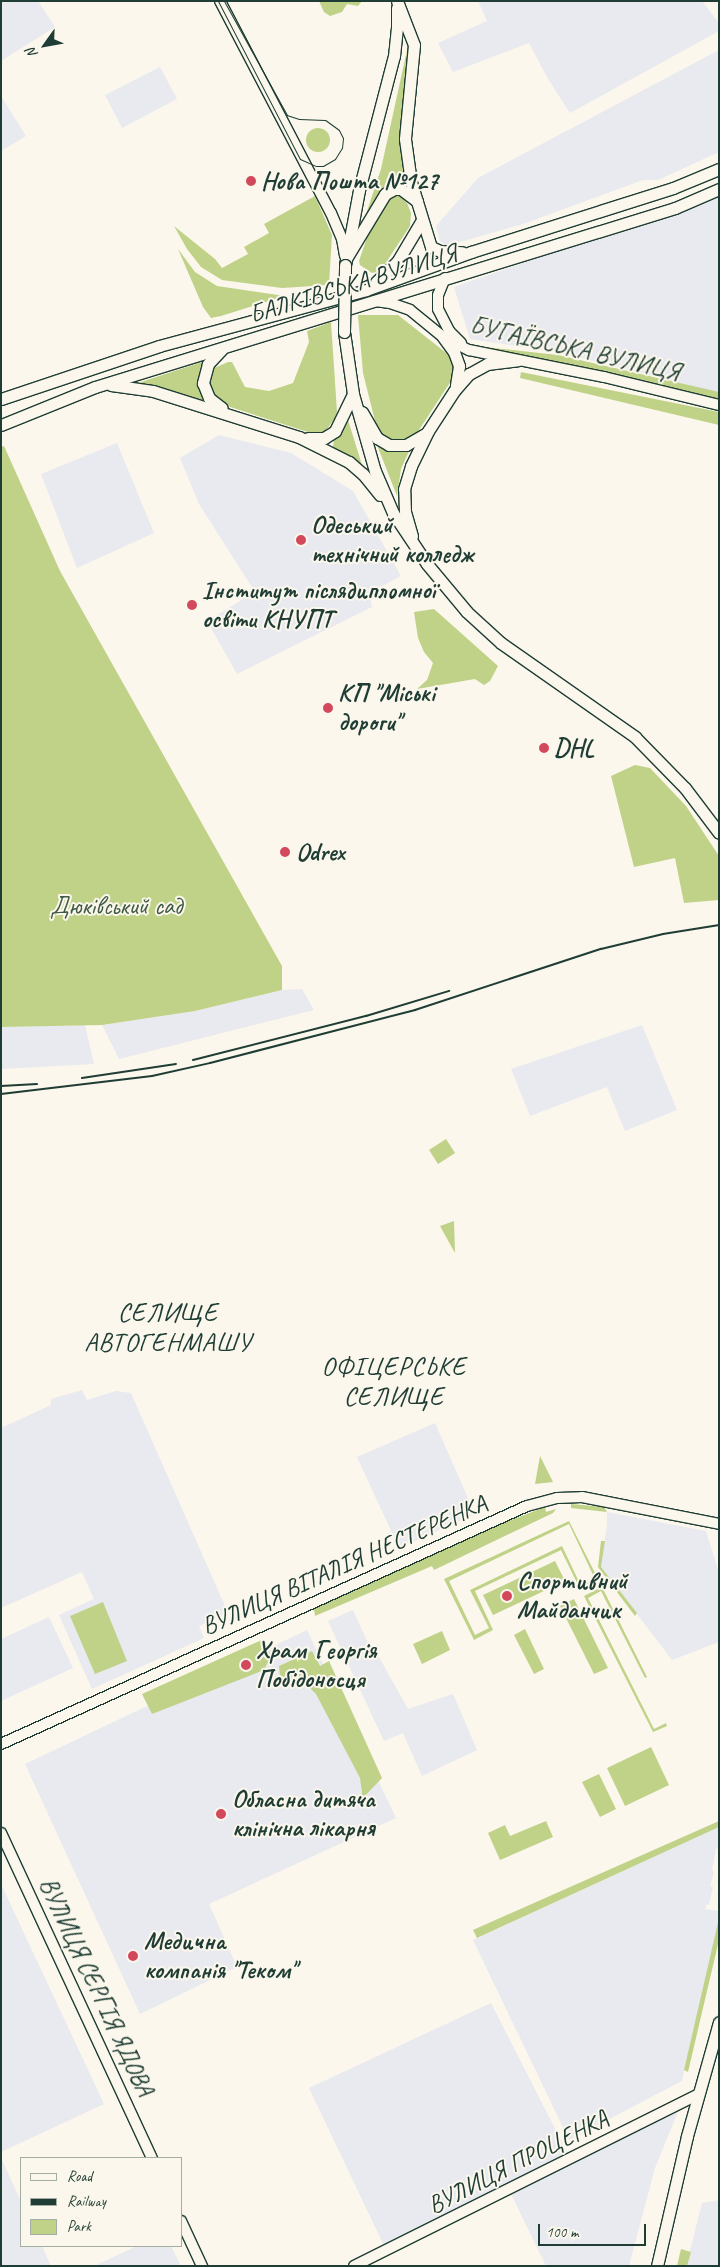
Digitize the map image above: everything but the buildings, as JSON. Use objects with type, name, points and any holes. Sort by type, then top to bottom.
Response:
[{"type":"main road","points":[[220,1],[335,220],[344,246],[344,332],[353,393],[374,471],[393,513]]},
{"type":"main road","points":[[345,261],[359,190],[394,56],[398,28],[397,1]]},
{"type":"main road","points":[[397,1],[410,29],[414,45],[406,139],[409,170],[429,244],[435,250],[471,252]]},
{"type":"main road","name":"БАЛКІВСЬКА ВУЛИЦЯ","points":[[1,399],[151,348],[366,290],[471,252],[672,188],[719,169]]},
{"type":"main road","points":[[345,261],[385,194],[401,189],[417,201]]},
{"type":"main road","name":"БАЛКІВСЬКА ВУЛИЦЯ","points":[[1,425],[106,384],[676,208],[719,189]]},
{"type":"main road","points":[[366,290],[383,278],[397,262],[422,220]]},
{"type":"main road","points":[[445,278],[438,295],[440,316],[449,331],[470,350]]},
{"type":"main road","name":"БУГАЇВСЬКА ВУЛИЦЯ","points":[[374,301],[390,303],[410,310],[443,338],[470,350],[604,377],[719,405]]},
{"type":"main road","points":[[443,338],[454,352],[459,366],[454,390]]},
{"type":"main road","points":[[224,347],[206,368],[204,388],[209,398],[232,415]]},
{"type":"main road","points":[[418,551],[405,512],[404,489],[411,466],[428,431],[454,390],[469,374],[494,362],[518,360]]},
{"type":"main road","points":[[106,384],[154,391],[232,415],[299,437],[341,457],[356,468],[393,513],[418,551],[458,602],[485,629],[522,658],[620,726],[649,750],[685,788],[719,833]]},
{"type":"main road","points":[[353,393],[372,431],[383,442],[395,447],[406,445],[428,431]]},
{"type":"main road","points":[[299,437],[318,440],[332,434],[341,422],[353,393]]},
{"type":"main road","name":"ВУЛИЦЯ ВІТАЛІЯ НЕСТЕРЕНКА","points":[[1,1744],[533,1504],[557,1498],[582,1497],[719,1524]]},
{"type":"main road","name":"ВУЛИЦЯ СЕРГІЯ ЯДОВА","points":[[1,1833],[152,2157]]},
{"type":"main road","points":[[657,2266],[686,2136],[719,2022]]},
{"type":"main road","name":"ВУЛИЦЯ ПРОЦЕНКА","points":[[354,2266],[699,2094]]},
{"type":"main road","points":[[182,2223],[202,2266]]},
{"type":"shaded area","points":[[1,1],[38,1],[55,27],[1,61]]},
{"type":"shaded area","points":[[478,1],[702,1],[719,23],[719,31],[570,113],[548,79],[529,43],[453,72],[438,43],[487,21]]},
{"type":"shaded area","points":[[719,50],[719,152],[658,180],[643,180],[523,224],[446,246],[440,241],[436,226],[478,178]]},
{"type":"shaded area","points":[[160,67],[177,99],[122,128],[105,95]]},
{"type":"shaded area","points":[[1,96],[26,136],[1,151]]},
{"type":"shaded area","points":[[719,195],[719,393],[558,352],[470,339],[454,287]]},
{"type":"shaded area","name":"Одеський технічний колледж","points":[[219,435],[291,453],[353,491],[401,576],[369,593],[372,607],[237,674],[207,621],[255,592],[199,504],[180,458]]},
{"type":"shaded area","points":[[117,443],[154,533],[77,568],[41,474]]},
{"type":"shaded area","points":[[302,989],[314,1010],[119,1059],[102,1025],[195,1011],[282,990]]},
{"type":"shaded area","points":[[85,1025],[94,1064],[1,1069],[1,1027]]},
{"type":"shaded area","points":[[642,1025],[677,1110],[625,1131],[607,1087],[530,1116],[511,1069]]},
{"type":"shaded area","points":[[82,1390],[87,1400],[116,1391],[131,1393],[228,1613],[199,1626],[204,1638],[92,1689],[59,1615],[94,1599],[82,1572],[1,1608],[1,1428],[51,1405],[51,1399]]},
{"type":"shaded area","points":[[435,1423],[475,1514],[399,1548],[357,1457]]},
{"type":"shaded area","points":[[607,1512],[706,1531],[719,1573],[719,1642],[672,1660],[601,1567]]},
{"type":"shaded area","points":[[353,1610],[375,1659],[379,1657],[408,1709],[453,1694],[477,1750],[422,1776],[403,1733],[384,1741],[328,1621]]},
{"type":"shaded area","points":[[49,1617],[73,1668],[1,1701],[1,1639]]},
{"type":"shaded area","name":"Обласна дитяча клінічна лікарня","points":[[307,1630],[396,1818],[209,1904],[237,1967],[140,2014],[25,1764]]},
{"type":"shaded area","points":[[719,1827],[719,1848],[716,1849],[712,1870],[714,1872],[710,1886],[713,1887],[709,1905],[707,1904],[705,1909],[719,1911],[719,1918],[682,2081],[569,2140],[473,1940]]},
{"type":"shaded area","points":[[1,1884],[104,2104],[1,2152]]},
{"type":"shaded area","points":[[491,2003],[570,2158],[386,2250],[309,2088]]},
{"type":"shaded area","points":[[679,2109],[655,2168],[629,2266],[546,2266],[510,2192]]},
{"type":"shaded area","points":[[1,2158],[20,2199],[20,2247],[42,2247],[51,2266],[1,2266]]},
{"type":"shaded area","points":[[719,2200],[719,2266],[686,2266],[702,2203]]},
{"type":"shaded area","points":[[135,2247],[172,2247],[181,2266],[94,2266]]},
{"type":"green space","points":[[319,1],[362,1],[358,6],[347,4],[342,12],[330,16],[324,12]]},
{"type":"green space","points":[[409,41],[400,138],[404,182],[381,190],[363,223],[381,169]]},
{"type":"green space","points":[[318,128],[326,132],[330,140],[326,148],[318,152],[310,148],[306,140],[310,132]]},
{"type":"green space","points":[[392,195],[400,196],[407,203],[411,213],[410,226],[385,264],[372,273],[360,265],[359,261],[369,232],[385,200]]},
{"type":"green space","points":[[315,196],[332,235],[329,285],[282,288],[222,280],[201,267],[187,249],[174,226],[215,259],[222,268],[248,254],[244,247],[269,233],[264,224]]},
{"type":"green space","points":[[178,249],[195,272],[217,286],[285,296],[211,318],[203,307]]},
{"type":"green space","points":[[358,315],[398,315],[454,359],[453,378],[417,433],[404,441],[389,439],[381,435],[376,425],[363,373]]},
{"type":"green space","points":[[331,322],[337,412],[335,418],[322,433],[311,433],[224,405],[215,399],[208,381],[212,369],[228,362],[232,362],[245,387],[269,391],[293,383],[309,342],[307,331]]},
{"type":"green space","points":[[476,346],[558,355],[719,392],[719,401],[555,361],[477,349]]},
{"type":"green space","points":[[202,362],[198,383],[205,402],[138,383]]},
{"type":"green space","points":[[521,372],[719,412],[719,425],[520,378]]},
{"type":"green space","points":[[348,420],[362,465],[333,447],[334,440]]},
{"type":"green space","points":[[377,445],[394,451],[410,449],[401,469],[397,496]]},
{"type":"green space","name":"Дюківський сад","points":[[4,446],[60,571],[282,966],[282,990],[195,1011],[102,1025],[1,1027],[1,447]]},
{"type":"green space","points":[[434,609],[498,666],[490,681],[484,685],[475,679],[417,689],[427,680],[433,663],[424,652],[418,638],[414,612]]},
{"type":"green space","points":[[635,765],[650,768],[686,806],[719,856],[719,900],[684,903],[675,858],[634,867],[611,776]]},
{"type":"green space","points":[[446,1139],[455,1153],[438,1164],[429,1150]]},
{"type":"green space","points":[[454,1221],[455,1253],[440,1226]]},
{"type":"green space","points":[[540,1456],[553,1482],[535,1484]]},
{"type":"green space","points":[[571,1504],[604,1507],[607,1512],[571,1508]]},
{"type":"green space","points":[[545,1507],[546,1512],[556,1509],[553,1513],[434,1570],[432,1566],[315,1616],[314,1609],[490,1528]]},
{"type":"green space","points":[[569,1521],[599,1581],[580,1589],[561,1550],[475,1591],[493,1630],[474,1640],[444,1579]],"holes":[[[569,1524],[595,1579],[581,1586],[562,1546],[470,1590],[489,1628],[475,1635],[449,1581]]]},
{"type":"green space","points":[[601,1541],[605,1541],[601,1567],[637,1613],[635,1616],[598,1567]]},
{"type":"green space","points":[[555,1561],[565,1581],[493,1615],[483,1595]]},
{"type":"green space","points":[[602,1587],[647,1677],[645,1678],[601,1591],[588,1598],[654,1729],[666,1723],[667,1726],[653,1732],[584,1596]]},
{"type":"green space","points":[[574,1599],[608,1668],[594,1674],[560,1606]]},
{"type":"green space","points":[[103,1602],[127,1661],[95,1674],[70,1616]]},
{"type":"green space","points":[[525,1629],[544,1669],[534,1674],[514,1635]]},
{"type":"green space","points":[[442,1631],[450,1650],[422,1664],[413,1644]]},
{"type":"green space","points":[[264,1639],[271,1656],[264,1670],[152,1714],[142,1694]]},
{"type":"green space","points":[[312,1651],[320,1666],[329,1661],[382,1778],[361,1800],[360,1778],[316,1694],[309,1687],[280,1676],[279,1666]]},
{"type":"green space","points":[[651,1747],[669,1785],[625,1806],[607,1768]]},
{"type":"green space","points":[[599,1774],[616,1809],[600,1817],[582,1782]]},
{"type":"green space","points":[[546,1821],[553,1837],[500,1860],[488,1833],[505,1825],[510,1836]]},
{"type":"green space","points":[[719,1821],[719,1827],[477,1938],[473,1930]]},
{"type":"green space","points":[[719,1918],[719,1940],[688,2072],[684,2070]]},
{"type":"green space","points":[[681,2249],[691,2252],[687,2266],[677,2266]]},
{"type":"tram line","points":[[218,1],[300,159],[316,166],[323,166],[335,159],[342,148],[343,138],[339,130],[325,120],[299,119],[287,115],[224,1]]},
{"type":"railway","points":[[1,1094],[152,1076],[210,1063],[415,1010],[601,949],[663,934],[719,925]]},
{"type":"railway","points":[[193,1060],[366,1016],[449,991]]},
{"type":"railway","points":[[82,1078],[176,1064]]},
{"type":"railway","points":[[1,1086],[37,1084]]},
{"type":"place","name":"Нова Пошта №127","points":[[251,181]]},
{"type":"place","name":"Одеський технічний колледж","points":[[301,540]]},
{"type":"place","name":"Інститут післядипломної освіти КНУПТ","points":[[192,605]]},
{"type":"place","name":"КП \"Міські дороги\"","points":[[328,708]]},
{"type":"place","name":"DHL","points":[[544,748]]},
{"type":"place","name":"Odrex","points":[[285,852]]},
{"type":"place","name":"Спортивний Майданчик","points":[[507,1596]]},
{"type":"place","name":"Храм Георгія Побідоносця","points":[[246,1665]]},
{"type":"place","name":"Обласна дитяча клінічна лікарня","points":[[221,1814]]},
{"type":"place","name":"Медична компанія \"Теком\"","points":[[133,1956]]},
{"type":"district","name":"СЕЛИЩЕ АВТОГЕНМАШУ","points":[[168,1328]]},
{"type":"district","name":"ОФІЦЕРСЬКЕ СЕЛИЩЕ","points":[[394,1382]]}]
